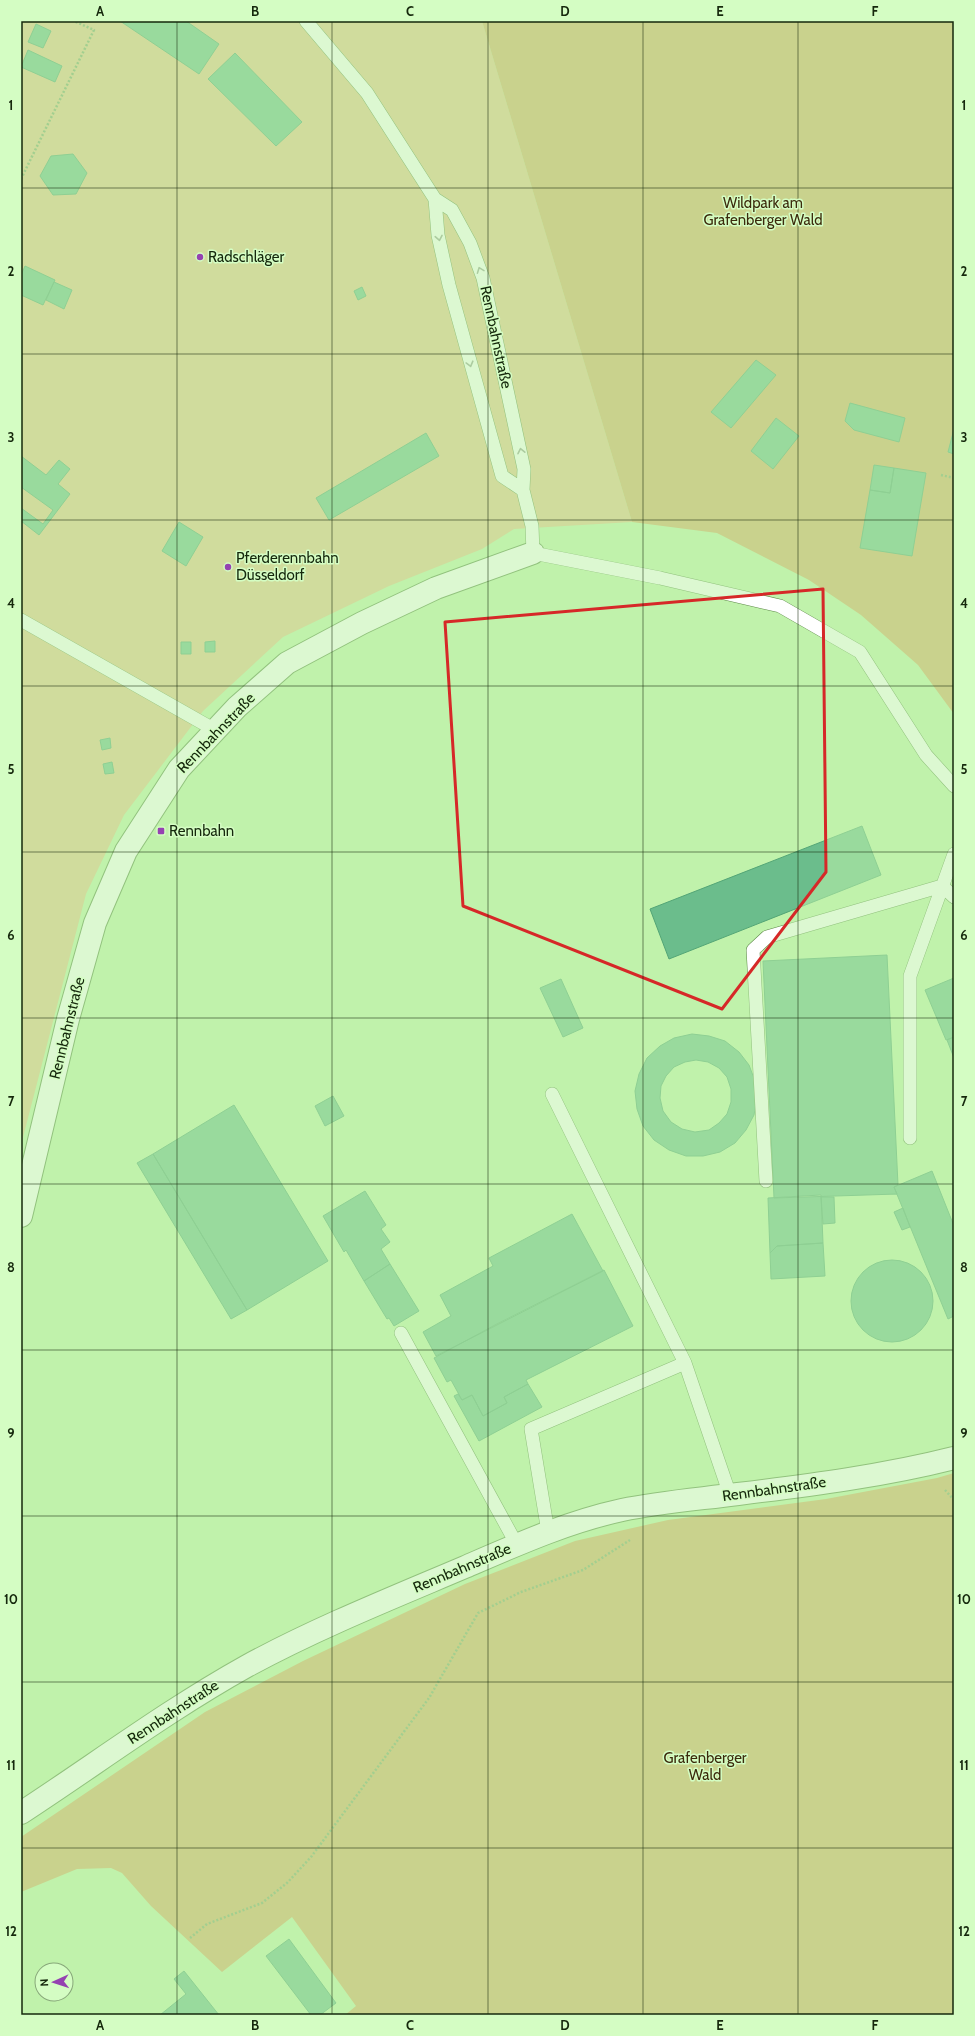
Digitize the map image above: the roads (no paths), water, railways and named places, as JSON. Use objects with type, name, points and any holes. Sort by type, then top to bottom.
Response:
[{"type":"street","name":"Rennbahnstraße","points":[[21,1216],[68,1019],[95,923],[126,851],[179,769],[238,707],[288,663],[362,623],[436,588],[533,553]]},
{"type":"street","name":"Rennbahnstraße","points":[[21,1813],[139,1733],[248,1666],[405,1592],[548,1532],[622,1510],[812,1485],[928,1465],[954,1458]]},
{"type":"lane","name":"Rennbahnstraße","points":[[306,21],[367,93],[435,199],[452,210],[470,243],[483,278],[524,469],[522,490],[532,526],[533,553]]},
{"type":"lane","name":"Rennbahnstraße","points":[[435,199],[438,235],[449,285],[502,476],[522,490]]},
{"type":"lane","points":[[533,553],[660,578],[780,606],[860,652],[926,755],[954,786]]},
{"type":"lane","points":[[21,620],[215,730]]},
{"type":"lane","points":[[910,1138],[910,976],[954,854]]},
{"type":"lane","points":[[942,886],[954,897]]},
{"type":"lane","points":[[766,1181],[752,950],[767,937],[942,886]]},
{"type":"lane","points":[[552,1094],[685,1363],[730,1495]]},
{"type":"lane","points":[[401,1333],[516,1545]]},
{"type":"lane","points":[[548,1532],[531,1429],[685,1363]]},
{"type":"place","name":"Radschläger","points":[[200,257]]},
{"type":"place","name":"Pferderennbahn Düsseldorf","points":[[228,567]]},
{"type":"place","name":"Rennbahn","points":[[161,831]]},
{"type":"park label","name":"Wildpark am Grafenberger Wald","points":[[763,212]]},
{"type":"park label","name":"Grafenberger Wald","points":[[705,1766]]}]
